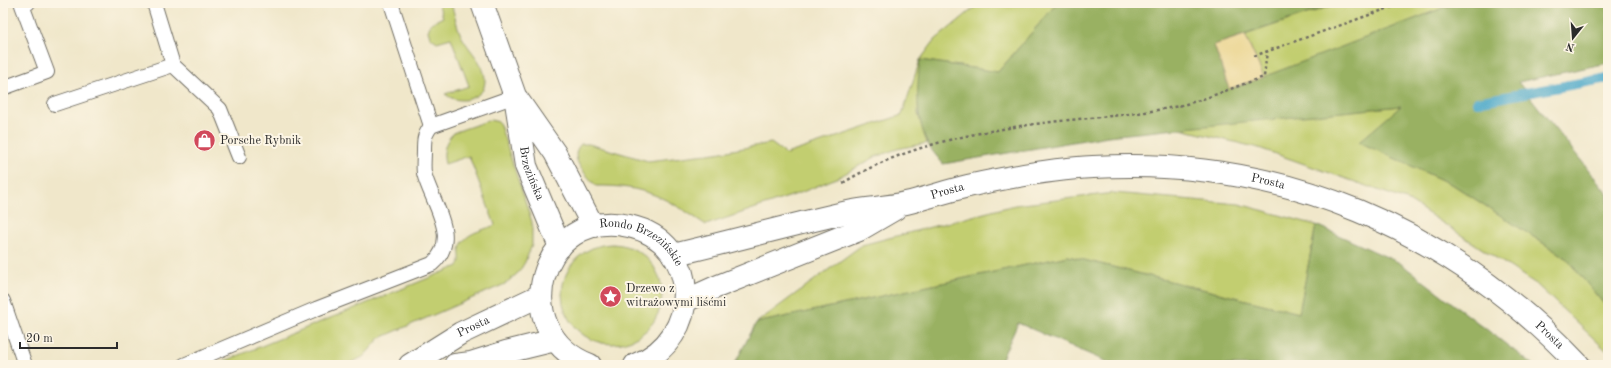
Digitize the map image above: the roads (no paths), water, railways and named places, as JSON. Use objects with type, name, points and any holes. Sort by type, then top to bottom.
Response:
[{"type":"main road","name":"Brzezińska","points":[[482,3],[515,96],[526,166],[560,247]]},
{"type":"main road","name":"Brzezińska","points":[[515,96],[555,153],[593,226]]},
{"type":"main road","name":"Prosta","points":[[672,255],[854,211],[907,203],[1002,179],[1093,167],[1154,166],[1188,168],[1276,183],[1345,205],[1409,234],[1446,255],[1478,276],[1530,317],[1579,365]]},
{"type":"main road","name":"Prosta","points":[[685,301],[716,286],[859,230],[907,203]]},
{"type":"main road","name":"Rondo Brzezińskie","points":[[590,365],[571,355],[555,340],[544,319],[540,295],[541,285],[547,265],[560,247],[569,239],[593,226],[617,224],[642,230],[654,237],[672,255],[681,272],[685,301],[677,330],[658,359],[635,365]]},
{"type":"main road","name":"Prosta","points":[[410,365],[461,333],[540,295]]},
{"type":"main road","points":[[463,364],[555,340]]},
{"type":"lane","points":[[3,88],[47,72],[22,5],[28,3]]},
{"type":"lane","points":[[154,3],[173,65],[220,110],[238,157]]},
{"type":"lane","points":[[391,3],[431,126]]},
{"type":"lane","points":[[54,104],[173,65]]},
{"type":"lane","points":[[184,365],[316,309],[425,267],[437,260],[441,254],[444,243],[444,225],[424,172],[424,136],[431,126],[515,96]]},
{"type":"lane","points":[[3,301],[25,365]]},
{"type":"waterway","points":[[1477,102],[1608,78]]},
{"type":"place","name":"Porsche Rybnik","points":[[204,141]]},
{"type":"place","name":"Drzewo z witrażowymi liśćmi","points":[[610,296]]}]
